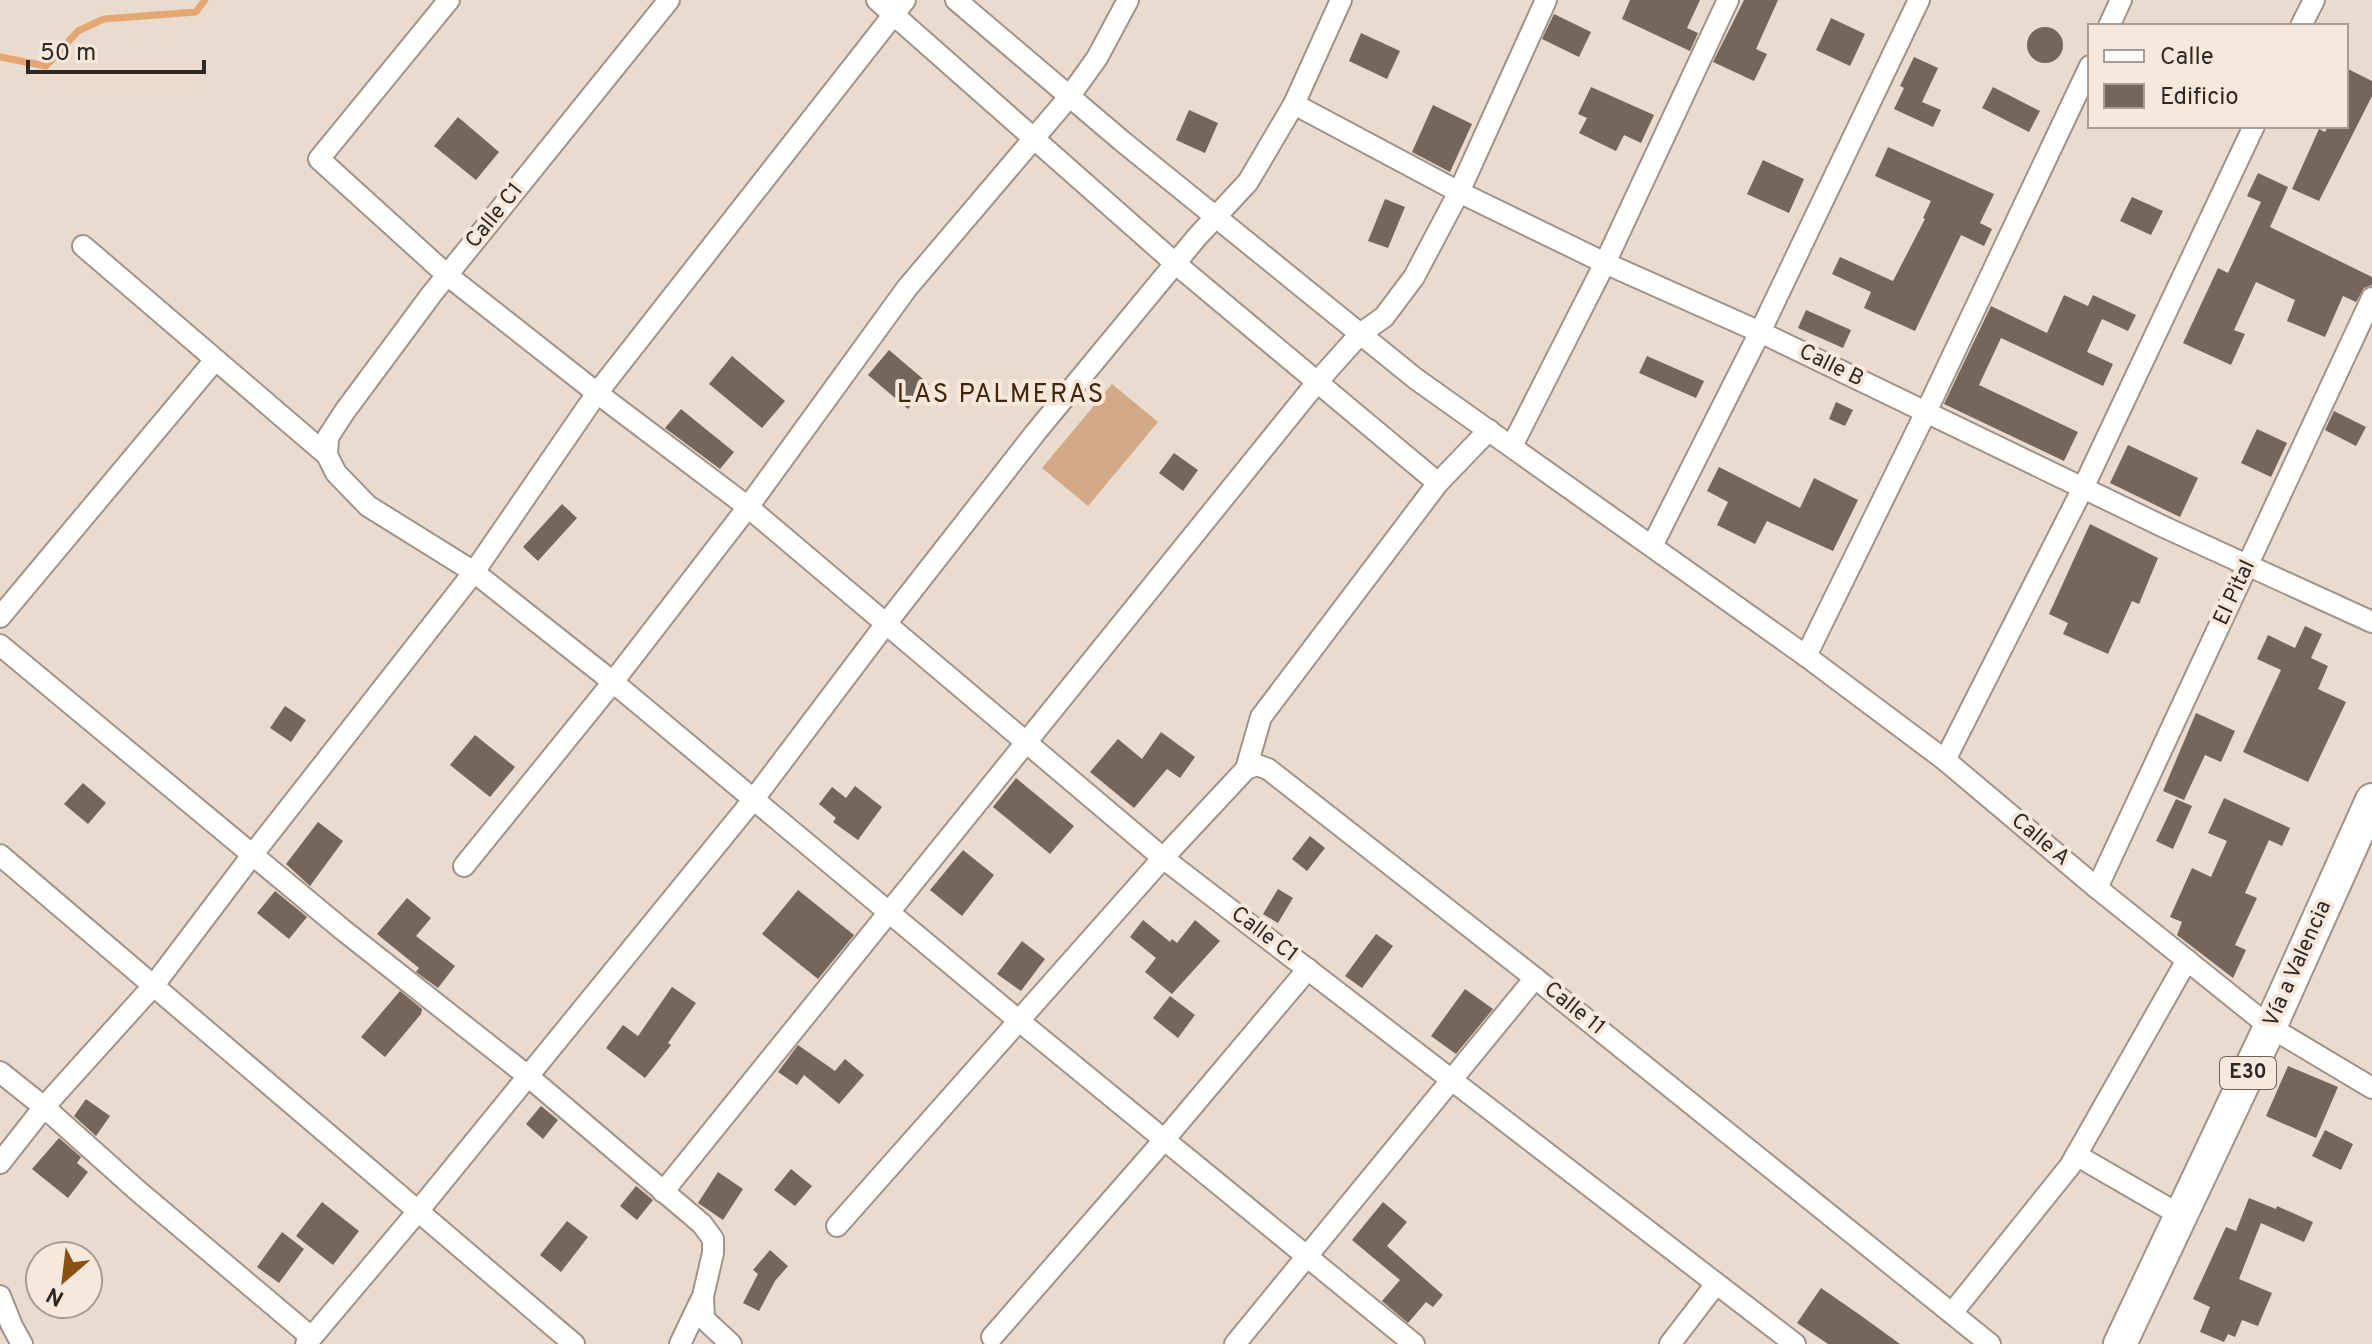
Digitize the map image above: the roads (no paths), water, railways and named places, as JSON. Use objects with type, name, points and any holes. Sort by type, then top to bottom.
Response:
[{"type":"highway","name":"Vía a Valencia","points":[[2120,1344],[2369,815]]},
{"type":"street","name":"Calle C1","points":[[449,0],[319,159],[447,275],[748,507],[1163,858],[1795,1344]]},
{"type":"street","name":"Calle C1","points":[[327,446],[447,275],[669,0]]},
{"type":"street","points":[[877,0],[899,7],[1035,138],[1176,264],[1438,483]]},
{"type":"street","name":"Calle A","points":[[956,0],[1069,97],[1416,379],[1806,656],[1945,760],[2097,888],[2270,1027],[2372,1088]]},
{"type":"street","points":[[464,866],[613,682],[748,507],[907,288],[1069,97],[1097,58],[1128,0]]},
{"type":"street","points":[[0,1072],[44,1107],[308,1341],[529,1077],[753,800],[1036,432],[1248,182],[1294,104],[1341,0]]},
{"type":"street","points":[[663,1192],[1318,381],[1360,334],[1384,317],[1414,277],[1459,192],[1546,0]]},
{"type":"street","points":[[1512,446],[1605,263],[1728,0]]},
{"type":"street","points":[[1652,546],[1760,332],[1919,0]]},
{"type":"street","points":[[2110,24],[2121,0]]},
{"type":"street","points":[[2302,24],[2314,0]]},
{"type":"street","points":[[0,1163],[44,1107],[154,985],[474,572],[597,393],[899,7]]},
{"type":"street","points":[[1806,656],[2088,70]]},
{"type":"street","name":"Calle B","points":[[1294,104],[1459,192],[1605,263],[1760,332],[2083,488],[2372,622]]},
{"type":"street","points":[[1945,760],[2083,488],[2253,128]]},
{"type":"street","points":[[83,246],[215,360],[327,446],[336,473],[368,506],[474,572],[613,682],[1018,1020],[1414,1344]]},
{"type":"street","name":"El Pital","points":[[2097,888],[2372,298]]},
{"type":"street","points":[[0,617],[215,360]]},
{"type":"street","points":[[837,1226],[1018,1020],[1246,769],[1261,717],[1438,483],[1489,430]]},
{"type":"street","points":[[0,645],[343,930],[529,1077],[702,1224],[713,1239],[713,1253],[703,1296],[680,1344]]},
{"type":"street","name":"Calle 11","points":[[1246,769],[1257,765],[1268,769],[1535,978],[1990,1344]]},
{"type":"street","points":[[0,855],[574,1344]]},
{"type":"street","points":[[1952,1313],[2076,1155],[2187,960]]},
{"type":"street","points":[[992,1337],[1308,969]]},
{"type":"street","points":[[1235,1344],[1535,978]]},
{"type":"street","points":[[2076,1155],[2180,1215]]},
{"type":"street","points":[[1670,1344],[1716,1284]]},
{"type":"street","points":[[0,1296],[22,1344]]},
{"type":"street","points":[[703,1296],[704,1319],[731,1344]]},
{"type":"waterway","points":[[0,57],[46,66],[78,31],[104,19],[196,12],[205,0]]},
{"type":"district","name":"LAS PALMERAS","points":[[1001,395]]}]
